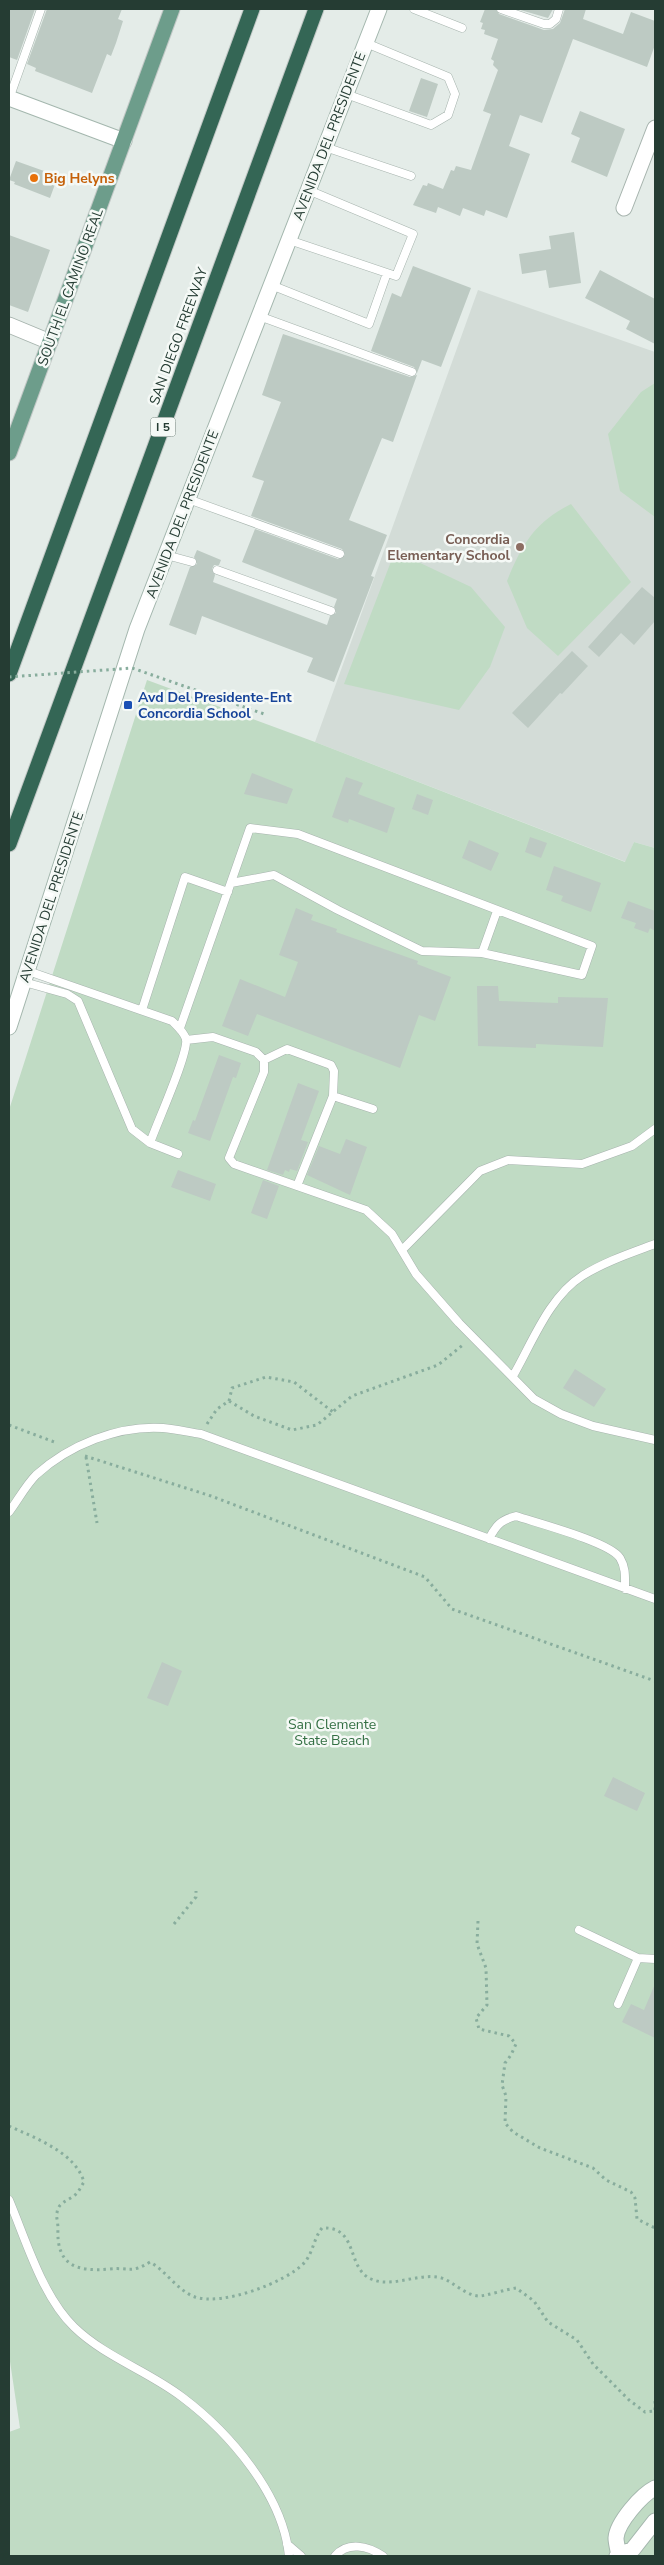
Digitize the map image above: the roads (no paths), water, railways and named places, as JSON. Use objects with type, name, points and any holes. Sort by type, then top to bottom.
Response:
[{"type":"highway","points":[[9,676],[252,9]]},
{"type":"highway","name":"SAN DIEGO FREEWAY","points":[[9,844],[316,9]]},
{"type":"main road","name":"SOUTH EL CAMINO REAL","points":[[9,453],[172,9]]},
{"type":"street","name":"AVENIDA DEL PRESIDENTE","points":[[9,1027],[137,629],[379,9]]},
{"type":"street","points":[[9,99],[124,141]]},
{"type":"street","points":[[624,208],[655,128]]},
{"type":"street","points":[[9,326],[50,342]]},
{"type":"street","points":[[655,2488],[636,2502],[630,2510],[616,2537],[618,2555],[633,2549],[655,2521]]},
{"type":"lane","points":[[9,99],[42,9]]},
{"type":"lane","points":[[414,9],[462,28]]},
{"type":"lane","points":[[501,9],[544,24],[550,24],[556,19],[560,9]]},
{"type":"lane","points":[[346,94],[431,125],[448,115],[455,94],[448,77],[366,43]]},
{"type":"lane","points":[[325,147],[411,176]]},
{"type":"lane","points":[[289,240],[396,276],[413,234],[308,190]]},
{"type":"lane","points":[[271,285],[369,324],[387,273]]},
{"type":"lane","points":[[259,316],[412,372]]},
{"type":"lane","points":[[188,499],[340,554]]},
{"type":"lane","points":[[166,555],[192,562]]},
{"type":"lane","points":[[217,570],[331,611]]},
{"type":"lane","points":[[180,1028],[250,828],[298,834],[592,946],[582,975],[482,953],[422,951],[338,910],[274,875],[231,884]]},
{"type":"lane","points":[[142,1010],[185,877],[228,892]]},
{"type":"lane","points":[[482,953],[497,911]]},
{"type":"lane","points":[[26,977],[142,1010],[172,1021],[180,1028],[186,1040],[182,1058],[150,1143]]},
{"type":"lane","points":[[26,977],[67,994],[78,1001],[132,1129],[150,1143],[178,1154]]},
{"type":"lane","points":[[186,1040],[213,1037],[256,1052],[264,1060],[264,1072],[229,1158],[234,1164],[366,1210],[392,1234],[416,1274],[472,1337],[534,1399],[562,1414],[593,1426],[655,1440]]},
{"type":"lane","points":[[264,1060],[287,1049],[331,1065],[334,1071],[333,1096],[297,1186]]},
{"type":"lane","points":[[333,1096],[373,1109]]},
{"type":"lane","points":[[402,1250],[480,1171],[508,1160],[582,1164],[632,1146],[655,1129]]},
{"type":"lane","points":[[513,1376],[554,1303],[581,1276],[619,1257],[655,1244]]},
{"type":"lane","points":[[9,1512],[36,1476],[72,1449],[96,1439],[141,1429],[163,1428],[201,1434],[655,1599]]},
{"type":"lane","points":[[489,1539],[496,1525],[516,1516],[606,1546],[619,1556],[625,1568],[625,1588]]},
{"type":"lane","points":[[579,1930],[638,1958],[655,1959]]},
{"type":"lane","points":[[618,2004],[638,1958]]},
{"type":"lane","points":[[9,2200],[42,2280],[73,2326],[94,2344],[182,2396],[223,2432],[269,2494],[279,2514],[289,2556]]},
{"type":"lane","points":[[287,2544],[301,2556]]},
{"type":"lane","points":[[334,2556],[349,2546],[368,2548],[383,2556]]},
{"type":"place","name":"Big Helyns","points":[[34,178]]},
{"type":"place","name":"Concordia Elementary School","points":[[520,547]]},
{"type":"place","name":"Avd Del Presidente-Ent Concordia School","points":[[128,705]]},
{"type":"park label","name":"San Clemente State Beach","points":[[332,1732]]}]
